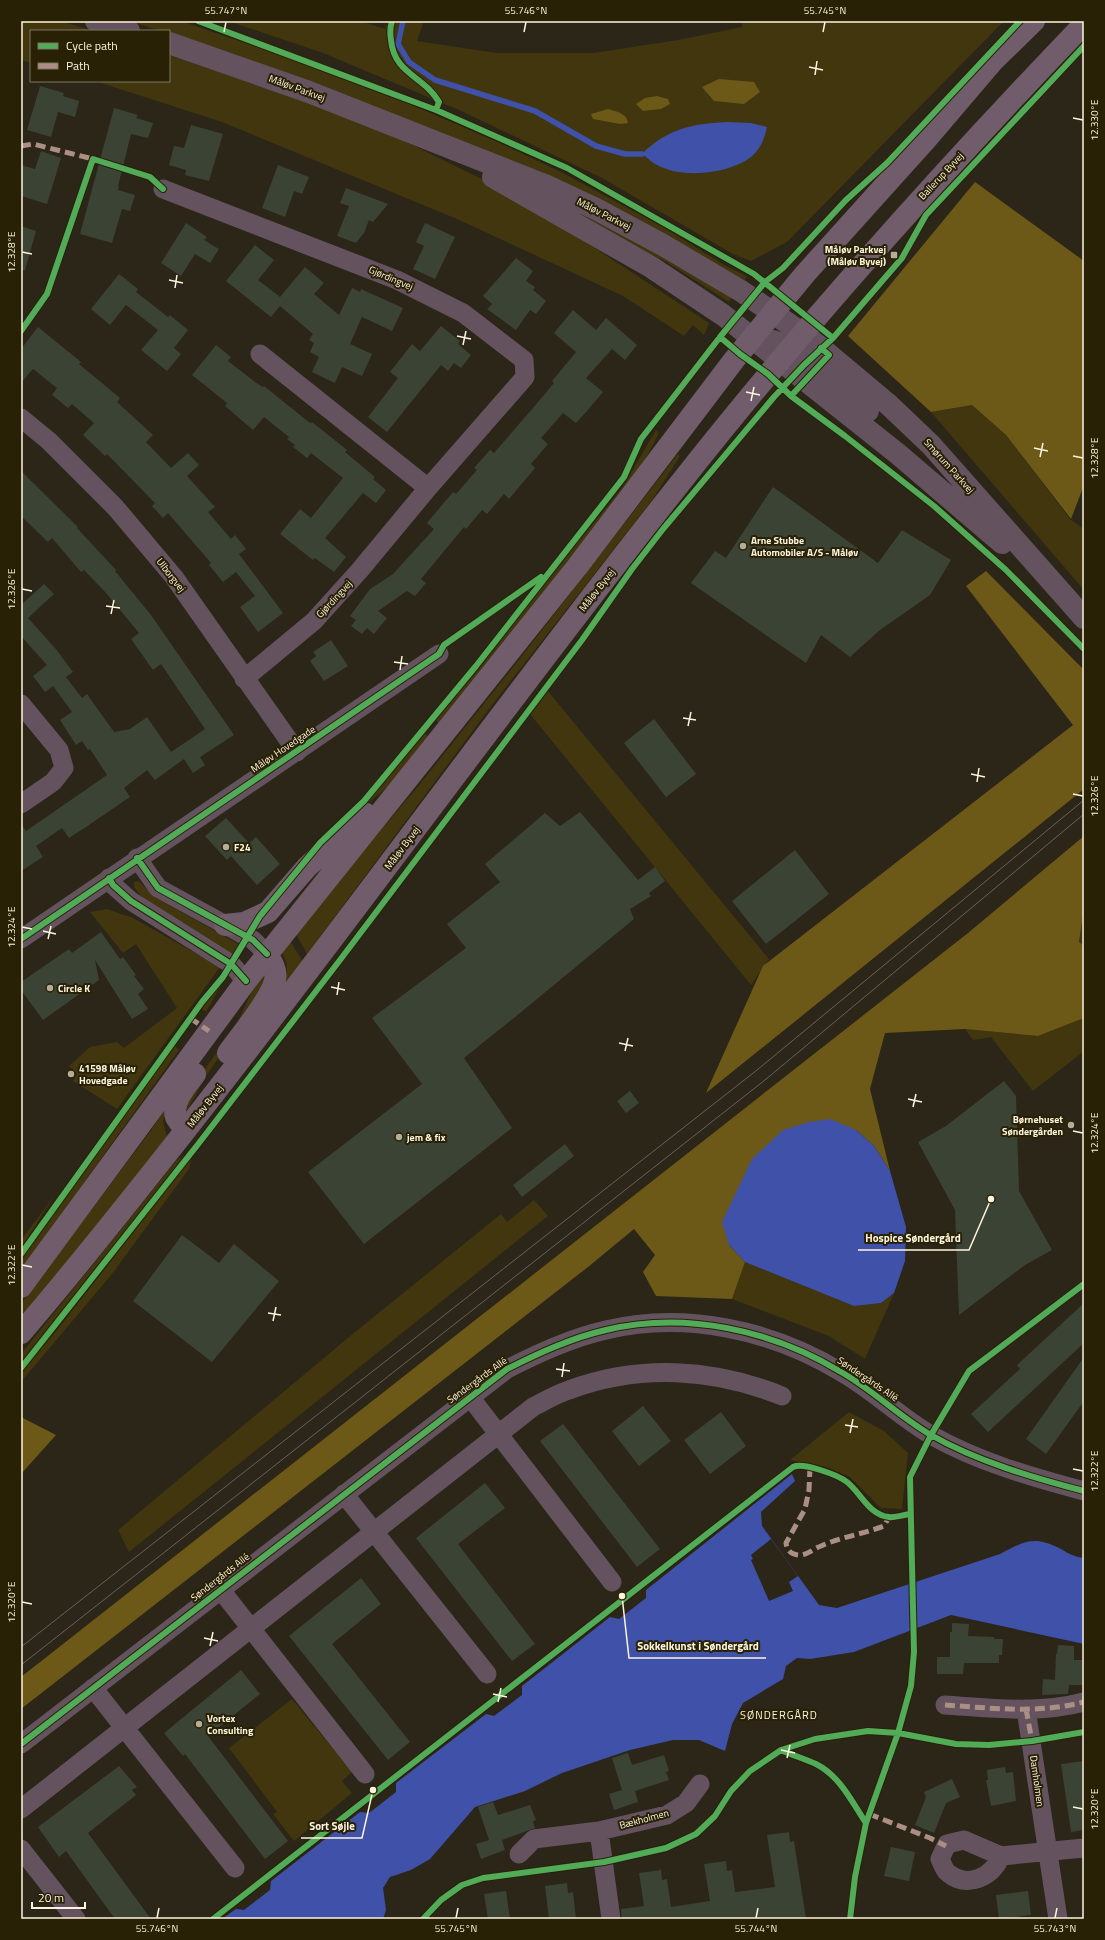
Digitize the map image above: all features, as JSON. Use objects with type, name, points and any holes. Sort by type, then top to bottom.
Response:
[{"type":"main road","points":[[21,1287],[246,981],[577,567],[752,338],[992,62],[1034,21]]},
{"type":"main road","name":"Ballerup Byvej","points":[[791,347],[888,234],[1084,24]]},
{"type":"main road","name":"Måløv Byvej","points":[[21,1333],[75,1270],[220,1087],[541,663],[680,483],[791,347]]},
{"type":"main road","points":[[225,925],[244,922],[268,912],[307,867],[412,773]]},
{"type":"main road","points":[[220,1087],[225,1057],[270,994],[275,980],[275,967],[267,954]]},
{"type":"main road","points":[[186,1130],[176,1117],[176,1108],[179,1097],[221,1036],[232,1000]]},
{"type":"street","points":[[96,21],[126,30]]},
{"type":"street","name":"Måløv Parkvej","points":[[170,43],[309,92],[547,186],[596,209],[670,249],[741,291],[773,313],[791,347]]},
{"type":"street","name":"Måløv Parkvej","points":[[424,138],[651,267],[723,315],[752,338],[791,347]]},
{"type":"street","name":"Gjørdingvej","points":[[163,189],[397,280],[463,313],[524,360],[525,377],[428,488],[360,570],[314,621],[244,679]]},
{"type":"street","name":"Smørum Parkvej","points":[[791,347],[889,405],[931,445],[1082,616]]},
{"type":"street","name":"Smørum Parkvej","points":[[791,347],[938,488],[1082,616]]},
{"type":"street","points":[[260,354],[428,488]]},
{"type":"street","name":"Ulborgvej","points":[[21,418],[49,441],[120,513],[174,577],[244,679],[297,752]]},
{"type":"street","name":"Måløv Hovedgade","points":[[21,938],[137,858],[180,831],[297,752],[439,654]]},
{"type":"street","points":[[21,704],[59,750],[64,768],[53,782],[21,804]]},
{"type":"street","points":[[137,858],[158,888],[253,940],[267,954]]},
{"type":"street","points":[[109,878],[113,885],[132,901],[231,964],[246,981]]},
{"type":"street","name":"Søndergårds Allé","points":[[21,1744],[470,1397],[514,1366],[553,1346],[606,1330],[650,1323],[703,1324],[753,1334],[794,1348],[841,1372],[931,1435],[981,1458],[1036,1479],[1084,1491]]},
{"type":"street","points":[[21,1810],[533,1407],[567,1390],[604,1379],[642,1372],[681,1372],[722,1377],[762,1388],[782,1396]]},
{"type":"street","name":"Søndergårds Allé","points":[[470,1397],[612,1582]]},
{"type":"street","points":[[344,1494],[486,1674]]},
{"type":"street","name":"Søndergårds Allé","points":[[220,1590],[365,1774]]},
{"type":"street","points":[[93,1688],[235,1868]]},
{"type":"street","points":[[945,1705],[1026,1709],[1071,1706],[1084,1702]]},
{"type":"street","name":"Damholmen","points":[[1026,1709],[1058,1919]]},
{"type":"street","name":"Bækholmen","points":[[518,1854],[534,1839],[600,1831],[667,1815],[686,1803],[700,1784]]},
{"type":"street","points":[[600,1831],[611,1919]]},
{"type":"street","points":[[1000,1856],[1048,1853],[1084,1848]]},
{"type":"street","points":[[21,1849],[76,1919]]},
{"type":"shaded area","points":[[21,21],[60,21],[91,30],[30,30],[30,63],[21,60]]},
{"type":"shaded area","points":[[129,21],[181,21],[277,54],[403,101],[502,144],[565,174],[663,227],[726,266],[747,276],[745,280],[369,105],[225,51],[170,33],[170,30],[158,30]]},
{"type":"shaded area","points":[[228,21],[360,21],[385,29],[388,21],[424,21],[417,41],[497,53],[594,53],[678,40],[742,27],[742,21],[1004,21],[787,242],[751,261],[733,254],[602,178],[459,110],[323,53]]},
{"type":"shaded area","points":[[170,55],[296,97],[398,138],[486,181],[549,218],[709,323],[704,335],[693,325],[684,336],[623,296],[457,219],[222,122],[98,82],[170,82]]},
{"type":"shaded area","points":[[719,79],[754,82],[760,92],[744,104],[714,101],[702,87]]},
{"type":"shaded area","points":[[657,96],[668,99],[670,104],[661,109],[643,111],[636,104],[645,98]]},
{"type":"shaded area","points":[[608,109],[624,115],[628,123],[620,124],[593,119],[591,114]]},
{"type":"shaded area","points":[[975,182],[1084,261],[1084,485],[1071,519],[1006,435],[972,405],[931,412],[848,336]]},
{"type":"shaded area","points":[[544,193],[595,217],[732,297],[729,302],[663,260],[617,241]]},
{"type":"shaded area","points":[[972,405],[1006,435],[1070,519],[1084,529],[1084,590],[931,412]]},
{"type":"shaded area","points":[[656,430],[659,433],[637,475],[439,725],[435,718],[622,488]]},
{"type":"shaded area","points":[[678,454],[680,456],[652,500],[492,705],[307,954],[295,932],[420,784],[525,652]]},
{"type":"shaded area","points":[[986,571],[1084,670],[1084,789],[706,1093],[763,966],[1073,725],[966,586]]},
{"type":"shaded area","points":[[547,690],[769,959],[751,985],[530,714]]},
{"type":"shaded area","points":[[424,732],[429,738],[391,784],[366,805],[365,803]]},
{"type":"shaded area","points":[[1084,836],[1084,908],[1079,942],[1084,946],[1084,1018],[1038,1036],[965,1029],[885,1033],[870,1089],[890,1171],[874,1146],[856,1130],[729,1245],[745,1262],[732,1299],[656,1296],[643,1272],[655,1255],[634,1229],[588,1267],[21,1709],[21,1677],[968,933]]},
{"type":"shaded area","points":[[136,881],[140,882],[155,897],[240,945],[234,957],[147,904],[134,887],[134,883]]},
{"type":"shaded area","points":[[1084,908],[1084,946],[1079,942]]},
{"type":"shaded area","points":[[107,909],[133,918],[220,967],[117,1109],[73,1081],[77,1074],[69,1066],[90,1047],[117,1042],[124,1048],[177,1008],[136,944],[123,953],[90,912]]},
{"type":"shaded area","points":[[289,939],[303,962],[277,994],[285,978],[287,967],[284,956],[280,950]]},
{"type":"shaded area","points":[[264,975],[265,980],[252,1010],[206,1076],[188,1109],[185,1111],[189,1092],[237,1023],[254,987]]},
{"type":"shaded area","points":[[220,987],[206,1012],[201,1008]]},
{"type":"shaded area","points":[[1084,1018],[1084,1051],[1033,1091],[991,1037],[973,1040],[965,1029],[1038,1036]]},
{"type":"shaded area","points":[[174,1045],[179,1050],[21,1270],[21,1259]]},
{"type":"shaded area","points":[[167,1106],[163,1121],[167,1137],[21,1319],[21,1304],[152,1129]]},
{"type":"shaded area","points":[[188,1153],[21,1364],[21,1354],[177,1160]]},
{"type":"shaded area","points":[[192,1157],[189,1169],[112,1274],[21,1382],[21,1373],[57,1330]]},
{"type":"shaded area","points":[[55,1195],[21,1248],[21,1240]]},
{"type":"shaded area","points":[[534,1200],[548,1216],[129,1552],[118,1530],[355,1332],[501,1214],[507,1222]]},
{"type":"shaded area","points":[[745,1262],[854,1306],[881,1303],[894,1293],[865,1359],[829,1336],[732,1299]]},
{"type":"shaded area","points":[[849,1412],[884,1431],[908,1453],[902,1509],[881,1508],[850,1477],[826,1467],[790,1460]]},
{"type":"shaded area","points":[[21,1417],[56,1435],[21,1474]]},
{"type":"shaded area","points":[[292,1699],[352,1772],[342,1781],[352,1793],[294,1841],[273,1814],[277,1812],[229,1748]]},
{"type":"water","points":[[726,122],[751,123],[767,127],[762,144],[751,157],[742,163],[718,171],[705,173],[679,172],[657,165],[642,154],[670,133],[680,129],[702,124]]},
{"type":"water","points":[[830,1119],[856,1130],[874,1146],[890,1171],[906,1227],[905,1261],[894,1293],[881,1303],[854,1306],[745,1262],[729,1245],[722,1222],[752,1159],[783,1130],[809,1122]]},
{"type":"water","points":[[792,1474],[795,1481],[761,1512],[762,1526],[819,1605],[837,1608],[1000,1554],[1023,1543],[1030,1541],[1044,1542],[1072,1555],[1084,1558],[1084,1644],[951,1615],[854,1652],[810,1659],[797,1658],[786,1666],[783,1679],[743,1703],[732,1724],[725,1751],[699,1740],[673,1740],[630,1750],[562,1773],[525,1791],[475,1807],[430,1859],[411,1870],[390,1877],[383,1888],[386,1910],[383,1919],[222,1919],[236,1909],[244,1910],[270,1890],[271,1881],[360,1812],[369,1813],[396,1792],[396,1783],[486,1714],[494,1716],[522,1695],[522,1686],[610,1617],[619,1619],[646,1598],[646,1590]]},
{"type":"pier","points":[[771,1539],[798,1576],[789,1582],[793,1591],[769,1601],[751,1560],[753,1559],[751,1555]]},
{"type":"building","points":[[40,86],[64,93],[63,96],[79,101],[75,117],[58,112],[51,137],[27,130]]},
{"type":"building","points":[[114,108],[138,115],[136,118],[153,123],[148,138],[131,134],[118,190],[135,195],[130,211],[122,209],[112,243],[80,234]]},
{"type":"building","points":[[191,125],[223,134],[209,181],[185,175],[186,170],[169,165],[174,146],[184,148]]},
{"type":"building","points":[[41,151],[61,158],[47,204],[21,196],[21,165],[35,169]]},
{"type":"building","points":[[278,165],[309,177],[302,194],[294,191],[285,217],[262,208]]},
{"type":"building","points":[[346,188],[388,204],[373,222],[369,220],[364,233],[356,243],[337,236],[349,206],[340,203]]},
{"type":"building","points":[[186,223],[207,237],[204,240],[219,249],[210,263],[195,254],[181,276],[161,263]]},
{"type":"building","points":[[425,223],[455,237],[435,279],[413,269],[424,246],[416,242]]},
{"type":"building","points":[[21,226],[36,231],[25,270],[21,270]]},
{"type":"building","points":[[255,245],[274,260],[258,280],[280,297],[305,267],[324,283],[314,294],[339,315],[352,288],[360,292],[361,289],[403,308],[392,331],[362,317],[350,344],[372,354],[362,376],[342,367],[335,383],[312,372],[319,357],[310,352],[314,343],[309,340],[313,334],[280,306],[271,317],[226,281]]},
{"type":"building","points":[[516,258],[533,271],[526,281],[535,287],[533,290],[546,301],[536,314],[530,310],[516,330],[487,309],[492,304],[483,296]]},
{"type":"building","points":[[119,274],[138,289],[136,292],[168,317],[170,315],[188,330],[174,348],[181,354],[167,371],[141,350],[158,330],[126,305],[110,325],[91,309]]},
{"type":"building","points":[[573,310],[596,330],[606,318],[637,345],[625,360],[612,349],[586,378],[603,392],[587,411],[576,423],[563,413],[541,438],[548,444],[531,464],[535,468],[509,499],[504,494],[487,514],[482,510],[466,529],[464,527],[421,579],[426,583],[415,596],[407,591],[378,611],[387,618],[374,634],[367,628],[362,634],[351,626],[356,620],[350,616],[370,589],[393,574],[434,529],[427,523],[453,492],[456,494],[477,470],[474,468],[490,450],[494,453],[554,383],[552,381],[576,352],[554,333]]},
{"type":"building","points":[[441,326],[460,341],[458,344],[471,355],[461,368],[454,363],[448,371],[441,365],[387,432],[368,417],[398,378],[390,372],[412,344],[420,351]]},
{"type":"building","points":[[38,327],[81,362],[79,364],[120,398],[117,402],[153,435],[146,442],[171,468],[188,453],[199,465],[187,476],[215,507],[208,512],[231,539],[235,535],[246,549],[239,554],[283,613],[258,632],[240,607],[255,596],[236,572],[223,582],[209,565],[211,563],[168,513],[163,518],[152,506],[155,503],[107,454],[105,456],[83,435],[94,423],[72,404],[68,408],[52,395],[57,388],[33,369],[21,383],[21,349]]},
{"type":"building","points":[[216,345],[231,357],[228,361],[255,382],[263,387],[264,386],[310,423],[312,422],[347,450],[345,452],[375,477],[373,479],[386,490],[376,503],[363,493],[325,538],[346,557],[334,572],[315,558],[313,560],[280,534],[300,509],[311,518],[343,478],[311,453],[307,458],[293,447],[295,445],[287,439],[289,437],[264,417],[253,430],[225,406],[227,403],[192,375]]},
{"type":"building","points":[[21,471],[78,527],[77,528],[116,570],[115,571],[151,615],[234,735],[200,757],[205,765],[193,773],[184,759],[155,780],[147,770],[124,788],[130,797],[69,838],[62,828],[36,846],[43,857],[21,871],[21,824],[26,831],[107,775],[90,749],[88,750],[82,741],[76,745],[60,720],[72,712],[53,686],[45,692],[33,676],[47,665],[21,636],[21,605],[44,584],[54,594],[28,618],[55,648],[73,672],[66,677],[82,698],[87,694],[114,732],[130,729],[147,717],[171,752],[205,729],[161,664],[153,670],[131,639],[139,633],[106,593],[84,570],[81,572],[52,538],[48,542],[21,516]]},
{"type":"building","points":[[773,487],[878,563],[902,530],[951,560],[930,595],[880,630],[850,657],[821,635],[806,663],[691,583],[715,551],[726,558]]},
{"type":"building","points":[[331,640],[348,666],[324,681],[310,661],[316,656],[313,652]]},
{"type":"building","points":[[654,719],[696,774],[666,797],[624,743]]},
{"type":"building","points":[[580,812],[638,880],[655,867],[665,881],[649,893],[651,896],[630,909],[634,919],[464,1058],[512,1128],[364,1244],[308,1172],[422,1084],[372,1018],[466,948],[447,924],[500,882],[485,864],[545,813],[560,826]]},
{"type":"building","points":[[226,818],[249,843],[256,837],[280,864],[257,885],[231,856],[227,860],[205,836]]},
{"type":"building","points":[[795,850],[829,894],[766,944],[732,901]]},
{"type":"building","points":[[101,932],[120,959],[123,957],[136,975],[134,976],[144,989],[138,994],[148,1009],[132,1019],[95,960],[99,980],[43,1020],[21,990],[21,982],[69,949],[72,953]]},
{"type":"building","points":[[1004,1081],[1016,1096],[1019,1191],[1052,1250],[1025,1265],[959,1315],[955,1210],[918,1142],[946,1126]]},
{"type":"building","points":[[630,1091],[639,1103],[626,1113],[617,1101]]},
{"type":"building","points":[[565,1144],[574,1156],[522,1197],[513,1185]]},
{"type":"building","points":[[182,1235],[219,1263],[234,1244],[279,1281],[212,1362],[133,1301]]},
{"type":"building","points":[[1084,1303],[1084,1343],[988,1432],[971,1414],[1020,1369],[1017,1365]]},
{"type":"building","points":[[1084,1357],[1084,1401],[1046,1454],[1026,1439]]},
{"type":"building","points":[[643,1406],[671,1441],[639,1466],[612,1431]]},
{"type":"building","points":[[721,1412],[746,1446],[710,1474],[684,1440]]},
{"type":"building","points":[[563,1424],[660,1549],[637,1567],[540,1441]]},
{"type":"building","points":[[485,1483],[505,1508],[458,1544],[535,1644],[512,1661],[416,1538]]},
{"type":"building","points":[[361,1578],[381,1604],[332,1644],[410,1742],[388,1760],[289,1636]]},
{"type":"building","points":[[952,1623],[969,1624],[968,1636],[994,1637],[994,1639],[1003,1639],[1002,1655],[999,1655],[999,1663],[964,1663],[963,1674],[937,1674],[937,1657],[950,1657],[950,1632],[952,1632]]},
{"type":"building","points":[[1058,1645],[1074,1646],[1074,1660],[1084,1660],[1084,1685],[1069,1685],[1068,1694],[1042,1695],[1043,1679],[1055,1680],[1056,1654]]},
{"type":"building","points":[[241,1670],[260,1694],[208,1736],[288,1841],[265,1859],[185,1754],[183,1756],[164,1733]]},
{"type":"building","points":[[628,1753],[632,1765],[664,1755],[669,1771],[666,1772],[669,1780],[635,1791],[638,1802],[614,1810],[609,1794],[622,1790],[612,1758]]},
{"type":"building","points":[[1084,1761],[1084,1830],[1071,1832],[1061,1764]]},
{"type":"building","points":[[119,1766],[137,1787],[132,1790],[136,1795],[88,1833],[151,1919],[115,1919],[66,1851],[59,1857],[38,1827]]},
{"type":"building","points":[[1005,1767],[1006,1773],[1013,1772],[1016,1801],[991,1806],[986,1780],[988,1780],[987,1770]]},
{"type":"building","points":[[952,1779],[960,1797],[946,1803],[934,1833],[915,1825],[926,1797],[924,1792]]},
{"type":"building","points":[[493,1802],[498,1815],[530,1805],[536,1820],[533,1821],[535,1828],[502,1840],[505,1850],[481,1859],[476,1844],[489,1840],[478,1807]]},
{"type":"building","points":[[789,1832],[790,1842],[794,1841],[806,1919],[622,1919],[621,1909],[644,1906],[639,1873],[661,1870],[662,1880],[667,1879],[671,1907],[710,1901],[704,1864],[726,1861],[727,1871],[732,1870],[735,1892],[775,1887],[767,1835]]},
{"type":"building","points":[[891,1847],[915,1852],[909,1881],[884,1876]]},
{"type":"building","points":[[567,1883],[568,1893],[573,1892],[576,1919],[549,1919],[545,1886]]},
{"type":"building","points":[[506,1891],[510,1919],[488,1919],[484,1894]]},
{"type":"building","points":[[1028,1891],[1031,1915],[999,1919],[996,1895]]},
{"type":"waterway","points":[[403,21],[398,44],[409,62],[435,80],[535,111],[596,146],[625,154],[642,154]]},
{"type":"tram line","points":[[21,1647],[757,1070],[1084,800]]},
{"type":"tram line","points":[[21,1665],[765,1080],[1084,814]]},
{"type":"marked path","points":[[21,146],[33,144],[93,159],[92,162]]},
{"type":"marked path","points":[[190,1018],[209,1031]]},
{"type":"marked path","points":[[810,1467],[809,1490],[805,1509],[786,1543],[787,1548],[791,1553],[801,1555],[829,1543],[884,1526],[889,1517]]},
{"type":"marked path","points":[[945,1705],[997,1709],[1032,1709],[1067,1706],[1084,1702]]},
{"type":"marked path","points":[[1026,1709],[1032,1741]]},
{"type":"marked path","points":[[869,1814],[930,1838],[946,1846]]},
{"type":"cycle path","points":[[198,21],[436,110],[567,168],[754,274],[833,338]]},
{"type":"cycle path","points":[[392,21],[390,30],[393,51],[404,68],[433,93],[439,102],[436,110]]},
{"type":"cycle path","points":[[21,1254],[202,1002],[223,977],[260,916],[320,843],[364,801],[476,666],[624,477],[641,439],[720,337],[765,282],[783,268],[846,200],[887,163],[1020,21]]},
{"type":"cycle path","points":[[21,1368],[199,1143],[340,960],[582,640],[632,569],[663,529],[774,397],[804,365],[833,338],[902,258],[926,215],[1084,46]]},
{"type":"cycle path","points":[[21,331],[47,294],[93,159],[150,177],[163,189]]},
{"type":"cycle path","points":[[720,337],[740,354],[768,374],[791,396],[845,436],[934,506],[1006,570],[1084,649]]},
{"type":"cycle path","points":[[791,396],[829,355],[821,348]]},
{"type":"cycle path","points":[[21,939],[439,654],[444,645],[541,577]]},
{"type":"cycle path","points":[[137,858],[158,888],[253,940],[267,954]]},
{"type":"cycle path","points":[[109,878],[113,885],[131,901],[231,964],[246,981]]},
{"type":"cycle path","points":[[850,1919],[855,1877],[866,1823],[898,1733],[911,1686],[914,1652],[910,1477],[931,1435],[969,1371],[1084,1284]]},
{"type":"cycle path","points":[[21,1744],[507,1369],[555,1346],[593,1333],[636,1325],[666,1323],[697,1324],[727,1328],[757,1335],[814,1357],[841,1372],[853,1379],[908,1420],[948,1444],[1006,1468],[1084,1491]]},
{"type":"cycle path","points":[[213,1919],[793,1467],[804,1466],[829,1473],[843,1479],[871,1508],[882,1515],[894,1517],[910,1514]]},
{"type":"cycle path","points":[[423,1919],[441,1900],[462,1885],[483,1878],[604,1862],[666,1848],[696,1834],[715,1816],[731,1791],[750,1771],[781,1750],[815,1739],[868,1731],[898,1733],[956,1744],[989,1745],[1032,1741],[1084,1732]]},
{"type":"cycle path","points":[[781,1750],[816,1764],[832,1775],[845,1790],[866,1823]]},
{"type":"place","name":"Måløv Parkvej (Måløv Byvej)","points":[[894,255]]},
{"type":"place","name":"Arne Stubbe Automobiler A/S - Måløv","points":[[743,546]]},
{"type":"place","name":"F24","points":[[226,847]]},
{"type":"place","name":"Circle K","points":[[50,988]]},
{"type":"place","name":"41598 Måløv Hovedgade","points":[[71,1074]]},
{"type":"place","name":"Børnehuset Søndergården","points":[[1071,1125]]},
{"type":"place","name":"jem & fix","points":[[399,1137]]},
{"type":"place","name":"Hospice Søndergård","points":[[991,1199]]},
{"type":"place","name":"Sokkelkunst i Søndergård","points":[[622,1596]]},
{"type":"place","name":"Vortex Consulting","points":[[199,1724]]},
{"type":"place","name":"Sort Søjle","points":[[373,1790]]},
{"type":"district","name":"SØNDERGÅRD","points":[[779,1715]]}]
